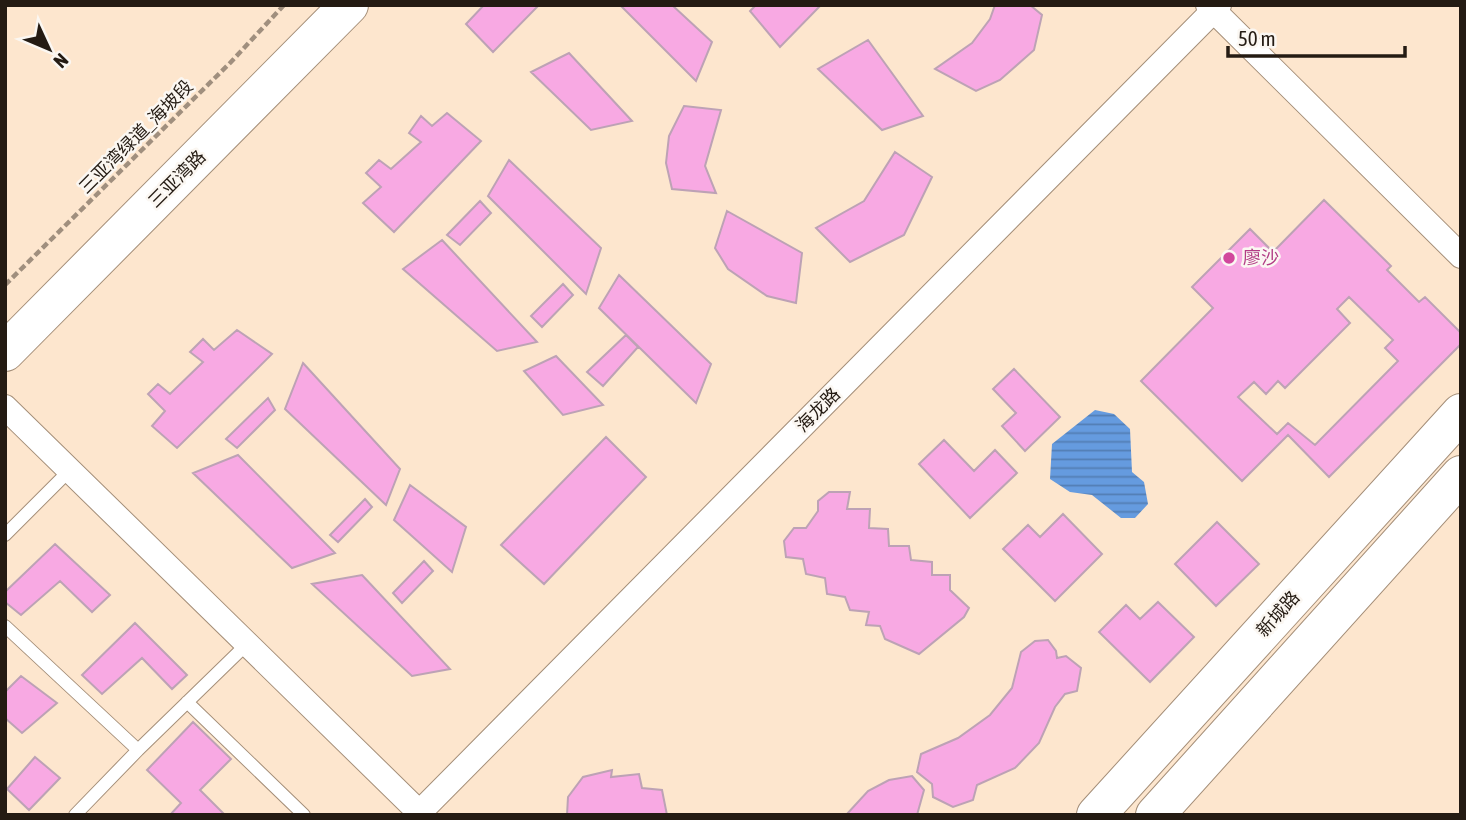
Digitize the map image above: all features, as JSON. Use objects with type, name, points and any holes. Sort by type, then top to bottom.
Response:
[{"type":"main road","name":"三亚湾路","points":[[5,352],[349,5]]},
{"type":"main road","name":"新城路","points":[[1096,815],[1461,413]]},
{"type":"main road","points":[[1155,815],[1461,475]]},
{"type":"street","points":[[1214,7],[1461,256]]},
{"type":"street","name":"海龙路","points":[[420,814],[1214,7]]},
{"type":"street","points":[[5,407],[420,814]]},
{"type":"lane","points":[[5,535],[70,470]]},
{"type":"lane","points":[[5,626],[138,750]]},
{"type":"lane","points":[[75,815],[248,643]]},
{"type":"lane","points":[[187,702],[304,815]]},
{"type":"path","name":"三亚湾绿道_海坡段","points":[[5,285],[230,63],[284,5]]},
{"type":"water","points":[[1095,410],[1114,414],[1130,429],[1132,472],[1144,482],[1148,504],[1135,518],[1121,518],[1092,495],[1070,492],[1050,479],[1052,444]]},
{"type":"building","points":[[484,5],[539,5],[493,52],[466,24]]},
{"type":"building","points":[[620,5],[672,5],[712,42],[696,81]]},
{"type":"building","points":[[756,5],[821,5],[780,47],[750,11]]},
{"type":"building","points":[[995,5],[1030,5],[1042,15],[1034,50],[1000,80],[976,91],[935,69],[972,43],[990,19]]},
{"type":"building","points":[[868,40],[923,116],[882,130],[818,69]]},
{"type":"building","points":[[569,53],[632,121],[591,130],[531,72]]},
{"type":"building","points":[[684,106],[721,110],[705,166],[716,193],[672,189],[666,163],[669,136]]},
{"type":"building","points":[[447,113],[481,141],[394,232],[363,203],[381,187],[366,173],[379,160],[391,169],[421,142],[409,133],[421,116],[432,126]]},
{"type":"building","points":[[895,152],[932,177],[904,235],[850,262],[816,228],[864,201]]},
{"type":"building","points":[[509,160],[601,248],[586,294],[488,196]]},
{"type":"building","points":[[1324,200],[1391,266],[1387,270],[1419,302],[1425,297],[1461,333],[1461,344],[1329,477],[1288,435],[1242,481],[1141,381],[1213,308],[1192,287],[1250,229],[1273,252]],"holes":[[[1349,297],[1393,340],[1385,348],[1398,361],[1315,445],[1288,423],[1277,434],[1238,397],[1254,382],[1266,394],[1278,381],[1285,388],[1350,323],[1337,309]]]},
{"type":"building","points":[[480,201],[491,213],[460,245],[447,235]]},
{"type":"building","points":[[727,211],[802,253],[796,303],[767,296],[728,269],[715,248]]},
{"type":"building","points":[[442,240],[537,342],[497,351],[403,269]]},
{"type":"building","points":[[619,275],[711,364],[696,403],[599,308]]},
{"type":"building","points":[[563,284],[573,295],[542,327],[531,316]]},
{"type":"building","points":[[237,330],[272,354],[177,448],[152,426],[165,411],[148,394],[158,384],[170,394],[203,362],[190,352],[203,339],[214,350]]},
{"type":"building","points":[[626,335],[638,347],[603,386],[587,372]]},
{"type":"building","points":[[556,356],[603,405],[563,415],[524,371]]},
{"type":"building","points":[[303,363],[400,469],[386,505],[285,409]]},
{"type":"building","points":[[1014,369],[1060,417],[1025,451],[1002,426],[1016,413],[993,389]]},
{"type":"building","points":[[268,398],[275,410],[237,448],[226,439]]},
{"type":"building","points":[[606,437],[646,477],[544,584],[501,545]]},
{"type":"building","points":[[944,440],[974,471],[995,450],[1017,473],[970,518],[919,464]]},
{"type":"building","points":[[238,455],[335,553],[292,568],[193,473]]},
{"type":"building","points":[[410,485],[466,527],[452,572],[394,520]]},
{"type":"building","points":[[829,492],[850,492],[847,509],[870,509],[869,528],[888,529],[889,546],[909,546],[911,560],[932,562],[932,575],[950,575],[950,590],[969,608],[964,617],[919,654],[885,639],[880,626],[866,625],[869,612],[850,610],[845,597],[827,594],[825,578],[806,574],[803,559],[786,557],[784,541],[794,528],[806,528],[818,511],[818,501]]},
{"type":"building","points":[[365,499],[372,507],[338,542],[330,535]]},
{"type":"building","points":[[1063,514],[1102,554],[1055,601],[1003,549],[1028,525],[1040,537]]},
{"type":"building","points":[[1217,522],[1259,564],[1216,606],[1175,564]]},
{"type":"building","points":[[55,544],[110,595],[92,612],[60,581],[21,615],[5,602],[5,592]]},
{"type":"building","points":[[424,561],[433,571],[402,603],[393,593]]},
{"type":"building","points":[[362,575],[450,669],[412,676],[312,584]]},
{"type":"building","points":[[1158,602],[1194,637],[1150,682],[1099,632],[1126,605],[1140,619]]},
{"type":"building","points":[[135,623],[187,675],[172,689],[142,658],[102,694],[82,675]]},
{"type":"building","points":[[1048,640],[1056,651],[1057,658],[1066,656],[1081,668],[1077,691],[1065,694],[1055,707],[1039,743],[1015,768],[977,785],[973,800],[953,807],[933,797],[932,784],[917,772],[921,754],[958,738],[990,715],[1012,688],[1021,652],[1035,641]]},
{"type":"building","points":[[21,676],[57,703],[22,733],[5,718],[5,692]]},
{"type":"building","points":[[193,722],[231,759],[200,790],[225,815],[170,815],[181,803],[147,770]]},
{"type":"building","points":[[35,757],[60,778],[29,810],[7,789]]},
{"type":"building","points":[[612,770],[611,777],[639,774],[642,788],[662,790],[667,815],[567,815],[568,797],[583,777]]},
{"type":"building","points":[[912,776],[924,790],[917,815],[846,815],[868,791],[889,780]]},
{"type":"place","name":"廖沙","points":[[1229,258]]}]
